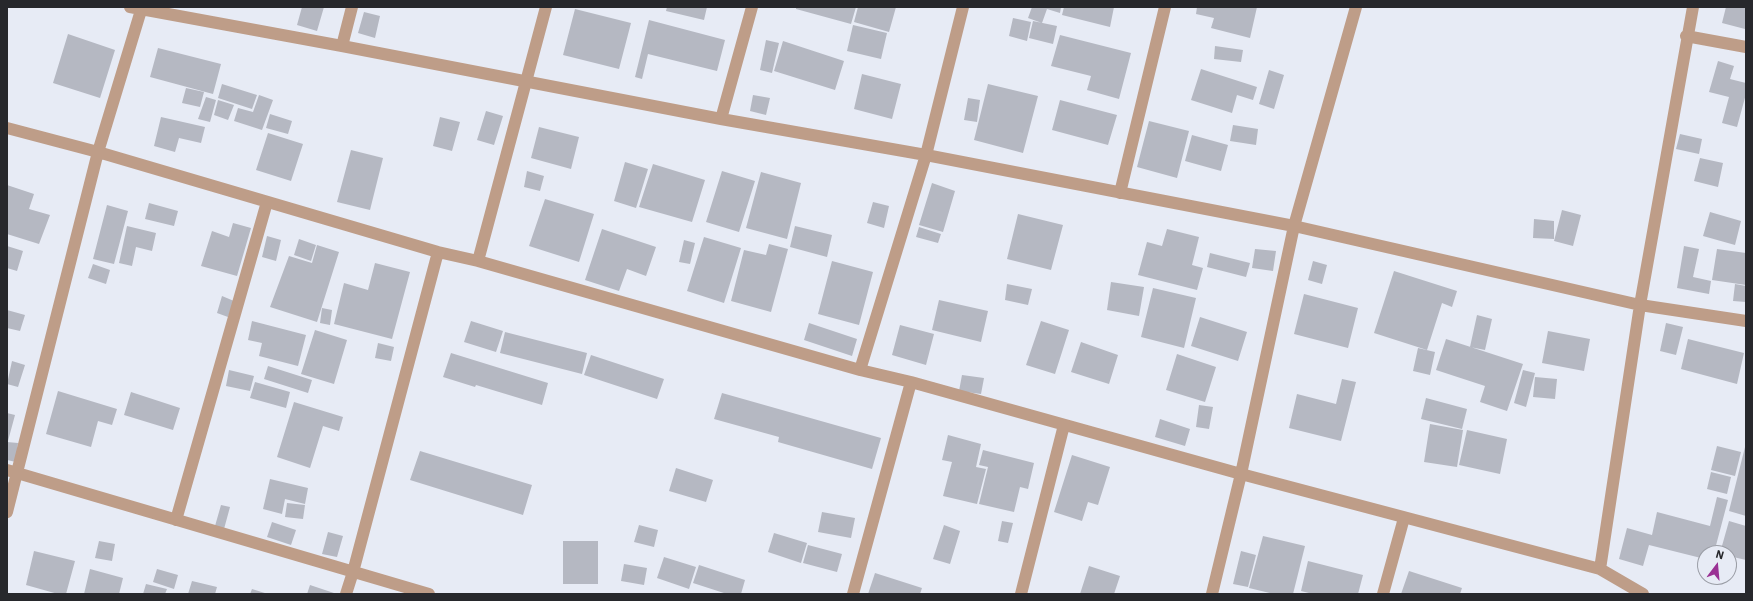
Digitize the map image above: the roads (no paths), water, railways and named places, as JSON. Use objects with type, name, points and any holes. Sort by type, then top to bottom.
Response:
[{"type":"street","points":[[130,7],[526,80],[721,119],[926,155],[1294,226],[1640,305],[1746,321]]},
{"type":"street","points":[[342,46],[352,7]]},
{"type":"street","points":[[478,261],[546,7]]},
{"type":"street","points":[[721,119],[752,7]]},
{"type":"street","points":[[860,370],[926,155],[963,7]]},
{"type":"street","points":[[1120,193],[1165,7]]},
{"type":"street","points":[[1212,594],[1240,474],[1294,226],[1356,7]]},
{"type":"street","points":[[1600,569],[1640,305],[1686,36],[1693,7]]},
{"type":"street","points":[[7,512],[12,472],[98,152],[142,8]]},
{"type":"street","points":[[1686,36],[1746,47]]},
{"type":"street","points":[[7,128],[98,152],[438,252],[478,261],[860,370],[911,382],[1240,474],[1600,569],[1643,594]]},
{"type":"street","points":[[176,520],[266,202]]},
{"type":"street","points":[[346,594],[438,252]]},
{"type":"street","points":[[853,594],[911,382]]},
{"type":"street","points":[[1021,594],[1064,425]]},
{"type":"street","points":[[12,472],[429,594]]},
{"type":"street","points":[[1383,594],[1404,518]]}]
